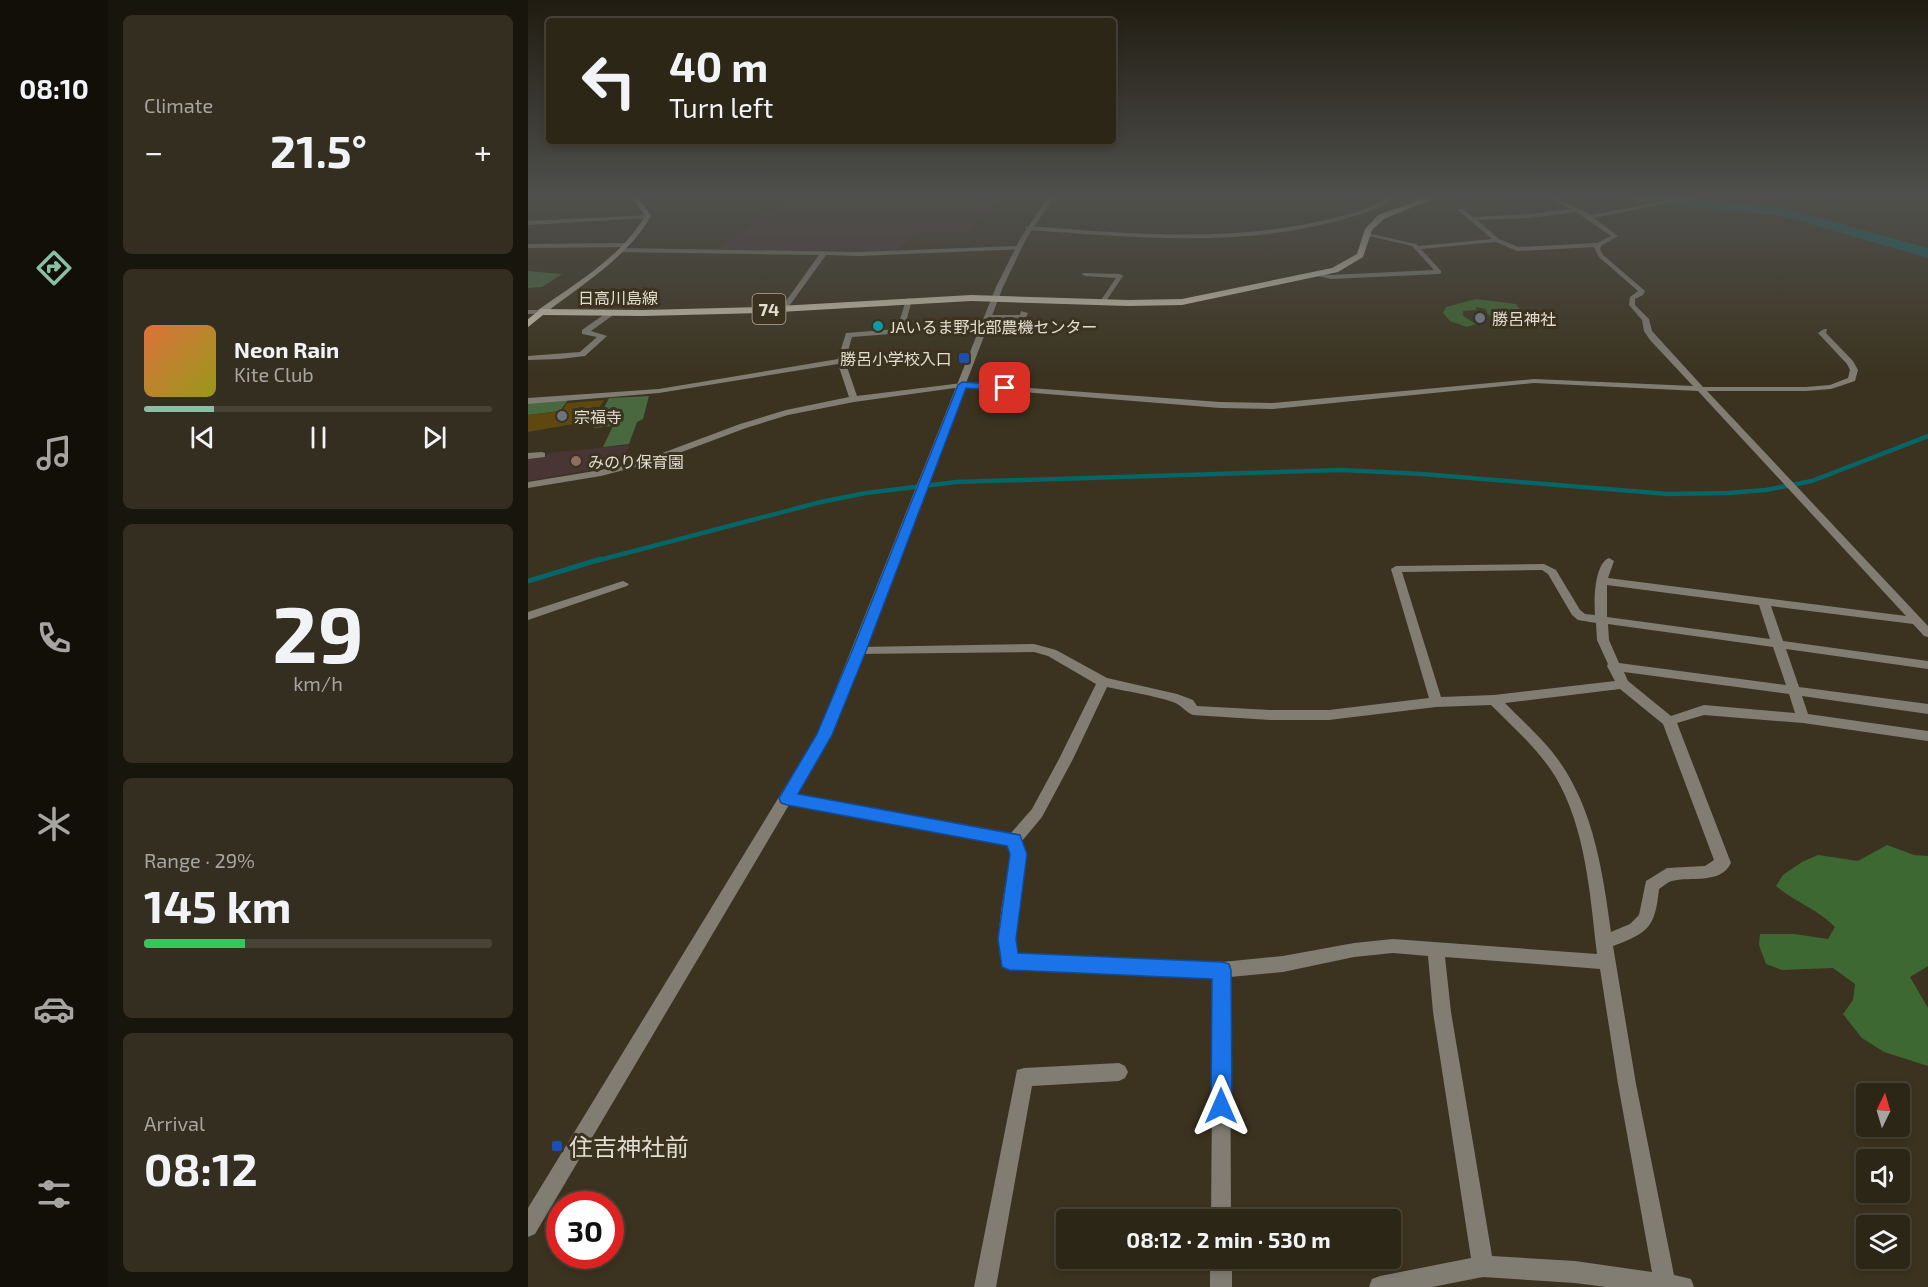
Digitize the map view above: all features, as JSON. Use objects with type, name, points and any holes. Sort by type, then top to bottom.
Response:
[{"type":"main road","points":[[528,324],[611,257]]},
{"type":"main road","name":"日高川島線","points":[[542,312],[612,313],[785,308],[909,300],[996,298],[1153,304],[1192,301],[1316,275],[1351,262],[1356,257]]},
{"type":"street","points":[[785,308],[822,257]]},
{"type":"street","points":[[528,1227],[824,735],[859,651],[996,298],[1015,257]]},
{"type":"street","points":[[1316,275],[1331,277],[1439,272],[1425,257]]},
{"type":"street","points":[[1602,257],[1642,291],[1641,294],[1632,298],[1632,305],[1645,319],[1648,331],[1928,633]]},
{"type":"street","points":[[1085,274],[1120,276],[1102,303]]},
{"type":"street","points":[[854,399],[842,361],[849,335],[900,331],[909,300]]},
{"type":"street","points":[[528,312],[542,312]]},
{"type":"street","points":[[528,357],[582,354],[603,336],[585,332],[612,313]]},
{"type":"street","points":[[983,332],[1016,331],[1023,315],[990,317]]},
{"type":"street","points":[[528,485],[634,465],[678,452],[763,420],[854,399],[962,385],[1220,405],[1273,406],[1534,381],[1701,389],[1831,387],[1852,379],[1854,370],[1822,333],[1824,331]]},
{"type":"street","points":[[528,401],[659,391],[842,361]]},
{"type":"street","points":[[528,456],[542,455]]},
{"type":"street","points":[[1605,942],[1641,927],[1650,913],[1652,886],[1667,875],[1707,872],[1723,863],[1669,721],[1623,684],[1603,640],[1600,620],[1602,581],[1609,561]]},
{"type":"street","points":[[1436,702],[1396,569],[1544,567],[1552,572],[1576,612],[1582,617],[1928,665]]},
{"type":"street","points":[[1602,581],[1916,621]]},
{"type":"street","points":[[528,616],[623,584]]},
{"type":"street","points":[[1764,603],[1803,718]]},
{"type":"street","points":[[859,651],[1034,648],[1052,653],[1103,682],[1172,697],[1188,703],[1193,710],[1215,712],[1329,715],[1436,702],[1494,700],[1623,684]]},
{"type":"street","points":[[1613,666],[1928,709]]},
{"type":"street","points":[[1014,840],[1037,813],[1103,682]]},
{"type":"street","points":[[1380,1287],[1483,1266],[1575,1272],[1674,1286],[1607,962],[1596,882],[1586,834],[1567,784],[1539,746],[1494,700]]},
{"type":"street","points":[[1669,721],[1704,710],[1803,718],[1928,736]]},
{"type":"street","points":[[787,798],[1014,840]]},
{"type":"street","points":[[1014,840],[1018,854],[1007,939],[1009,961],[1222,970],[1283,964],[1393,946],[1607,962]]},
{"type":"street","points":[[1436,948],[1442,1012],[1483,1266]]},
{"type":"street","points":[[1221,1209],[1222,970]]},
{"type":"street","points":[[985,1287],[1024,1077],[1119,1072]]},
{"type":"street","points":[[1221,1269],[1221,1287]]},
{"type":"shaded area","name":"みのり保育園","points":[[629,445],[623,464],[528,481],[528,459],[545,457],[548,453]]},
{"type":"green space","points":[[528,271],[562,274],[542,287],[528,288]]},
{"type":"green space","points":[[1476,299],[1516,304],[1526,318],[1522,322],[1497,323],[1486,309],[1475,307],[1477,310],[1463,311],[1463,316],[1476,324],[1467,327],[1450,321],[1443,313],[1446,307]]},
{"type":"green space","points":[[649,396],[643,419],[637,422],[629,444],[603,447],[613,426],[594,428],[609,398]]},
{"type":"green space","points":[[568,400],[560,411],[528,415],[528,403]]},
{"type":"green space","points":[[1887,845],[1914,855],[1928,856],[1928,966],[1910,977],[1928,1008],[1928,1066],[1884,1052],[1862,1038],[1843,1014],[1853,1000],[1855,984],[1833,968],[1782,970],[1766,964],[1759,945],[1760,934],[1794,934],[1828,939],[1835,927],[1821,915],[1776,886],[1783,875],[1802,862],[1818,855],[1858,861]]},
{"type":"building","name":"宗福寺","points":[[604,400],[591,421],[528,432],[528,415],[562,411],[567,403]]},
{"type":"waterway","points":[[596,561],[821,502],[866,493],[956,482],[1341,470],[1422,474],[1668,494],[1728,493],[1766,490],[1812,481],[1928,436]]},
{"type":"waterway","points":[[528,581],[601,559]]},
{"type":"place","name":"勝呂神社","points":[[1480,318]]},
{"type":"place","name":"JAいるま野北部農機センター","points":[[878,326]]},
{"type":"place","name":"勝呂小学校入口","points":[[964,358]]},
{"type":"place","name":"宗福寺","points":[[562,416]]},
{"type":"place","name":"みのり保育園","points":[[576,461]]},
{"type":"place","name":"住吉神社前","points":[[557,1146]]},
{"type":"route","points":[[1005,388],[962,385],[824,735],[787,798],[1014,840],[1018,854],[1007,939],[1009,961],[1222,970],[1221,1106]]}]
